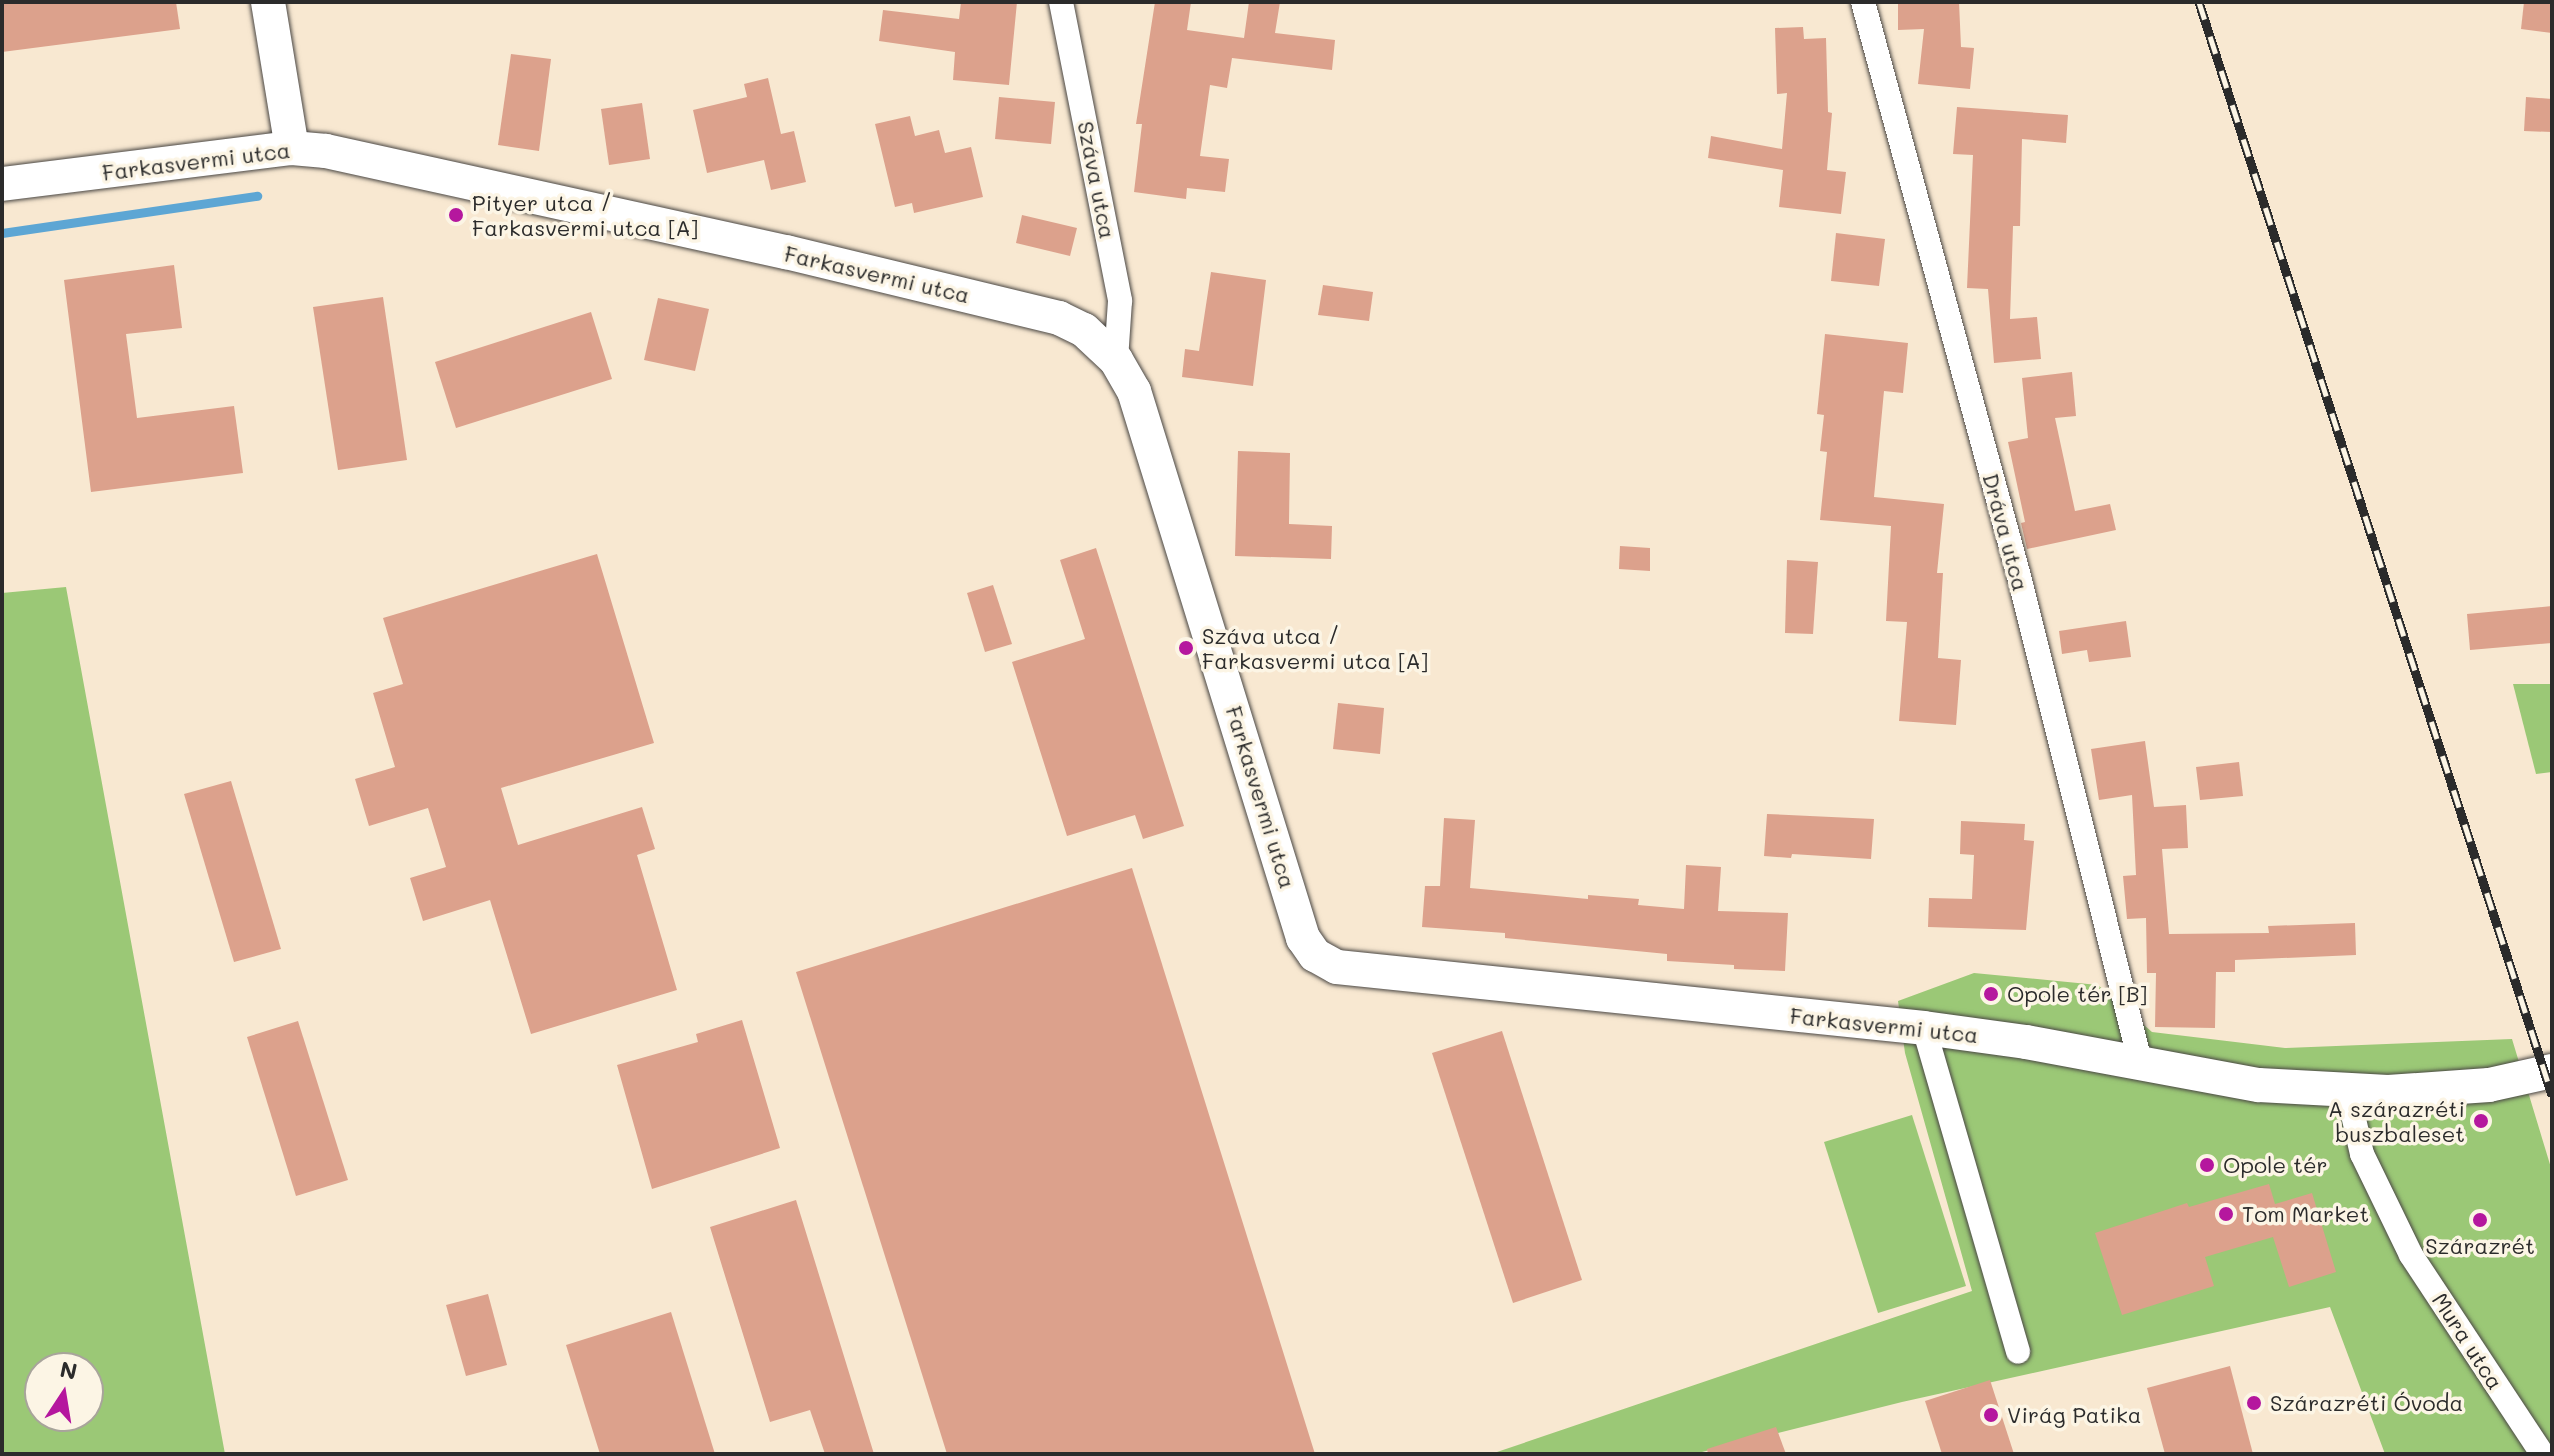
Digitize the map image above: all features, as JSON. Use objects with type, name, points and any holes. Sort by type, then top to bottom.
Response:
[{"type":"street","points":[[268,2],[292,148]]},
{"type":"street","name":"Száva utca","points":[[1061,2],[1120,301],[1116,360]]},
{"type":"street","name":"Dráva utca","points":[[1863,2],[2021,584],[2141,1064]]},
{"type":"street","name":"Farkasvermi utca","points":[[2,184],[292,148],[371,159],[1059,318],[1092,336],[1116,360],[1134,391],[1303,938],[1315,955],[1337,967],[1924,1028],[2026,1042],[2259,1085],[2348,1093],[2489,1085],[2552,1071]]},
{"type":"street","points":[[1924,1028],[2004,1315],[2018,1352]]},
{"type":"street","name":"Mura utca","points":[[2348,1093],[2362,1154],[2411,1255],[2542,1454]]},
{"type":"green space","points":[[66,587],[225,1454],[2,1454],[2,593]]},
{"type":"green space","points":[[2513,684],[2552,684],[2552,772],[2536,774]]},
{"type":"green space","points":[[1974,973],[2098,985],[2152,1032],[2285,1048],[2512,1039],[2552,1171],[2552,1454],[2385,1454],[2330,1307],[1902,1402],[1694,1454],[1491,1454],[1972,1291],[1905,1053],[1898,1001]]},
{"type":"green space","points":[[1912,1115],[1966,1286],[1878,1313],[1824,1142]]},
{"type":"building","points":[[2,2],[176,2],[180,29],[2,52]]},
{"type":"building","points":[[961,2],[1017,2],[1009,85],[953,80],[955,52],[879,41],[883,10],[959,19]]},
{"type":"building","points":[[1155,2],[1191,2],[1187,30],[1244,38],[1249,2],[1280,2],[1275,33],[1335,40],[1332,70],[1232,58],[1227,88],[1210,85],[1200,156],[1229,159],[1225,192],[1187,188],[1186,199],[1134,192],[1142,124],[1136,124]]},
{"type":"building","points":[[1898,2],[1959,2],[1961,47],[1974,48],[1970,89],[1918,84],[1924,29],[1898,30]]},
{"type":"building","points":[[2524,2],[2552,2],[2552,33],[2521,29]]},
{"type":"building","points":[[1803,27],[1804,39],[1826,38],[1828,112],[1832,113],[1827,170],[1846,172],[1841,214],[1779,207],[1783,170],[1708,158],[1711,136],[1782,149],[1787,93],[1777,94],[1775,28]]},
{"type":"building","points":[[511,54],[551,59],[539,151],[498,145]]},
{"type":"building","points":[[768,78],[781,134],[794,131],[806,182],[771,190],[764,160],[707,173],[693,110],[747,97],[744,84]]},
{"type":"building","points":[[999,97],[1055,102],[1051,144],[995,139]]},
{"type":"building","points":[[2526,97],[2552,99],[2552,132],[2524,131]]},
{"type":"building","points":[[642,103],[650,159],[609,165],[601,109]]},
{"type":"building","points":[[1957,107],[2068,115],[2066,143],[2022,139],[2020,226],[2013,226],[2010,319],[2037,317],[2041,359],[1994,363],[1988,289],[1967,288],[1973,155],[1953,154]]},
{"type":"building","points":[[910,116],[915,136],[939,130],[945,153],[971,147],[983,197],[914,213],[912,203],[895,207],[875,124]]},
{"type":"building","points":[[1022,215],[1077,228],[1070,256],[1016,243]]},
{"type":"building","points":[[1836,233],[1885,239],[1879,286],[1831,281]]},
{"type":"building","points":[[174,265],[182,328],[126,334],[137,418],[234,406],[243,473],[91,492],[64,280]]},
{"type":"building","points":[[1211,272],[1266,280],[1253,386],[1182,377],[1185,349],[1199,351]]},
{"type":"building","points":[[1323,285],[1373,292],[1369,321],[1318,315]]},
{"type":"building","points":[[383,297],[407,460],[338,470],[313,307]]},
{"type":"building","points":[[658,298],[709,309],[695,371],[644,360]]},
{"type":"building","points":[[591,312],[612,379],[456,428],[435,362]]},
{"type":"building","points":[[1825,334],[1908,343],[1903,393],[1884,391],[1874,497],[1944,504],[1937,573],[1943,573],[1938,658],[1961,660],[1956,725],[1899,721],[1907,622],[1886,621],[1891,526],[1820,520],[1827,452],[1820,451],[1824,415],[1817,414]]},
{"type":"building","points":[[2072,372],[2076,416],[2055,418],[2075,511],[2110,504],[2116,530],[2027,549],[2021,523],[2025,522],[2008,442],[2028,438],[2022,378]]},
{"type":"building","points":[[1238,451],[1290,453],[1289,524],[1332,526],[1331,559],[1235,556]]},
{"type":"building","points":[[1620,546],[1650,548],[1650,571],[1619,569]]},
{"type":"building","points":[[1096,548],[1184,826],[1143,839],[1135,815],[1067,836],[1012,662],[1085,639],[1060,560]]},
{"type":"building","points":[[597,554],[654,743],[501,788],[518,845],[642,807],[655,849],[637,855],[677,990],[531,1034],[490,900],[423,921],[410,878],[446,867],[428,808],[369,826],[355,779],[395,767],[373,693],[403,684],[383,618]]},
{"type":"building","points":[[1787,560],[1818,562],[1813,634],[1785,633]]},
{"type":"building","points":[[993,585],[1012,644],[985,652],[967,593]]},
{"type":"building","points":[[2552,606],[2552,643],[2470,650],[2467,614]]},
{"type":"building","points":[[2126,621],[2131,657],[2089,662],[2087,650],[2062,654],[2059,631]]},
{"type":"building","points":[[1338,703],[1384,708],[1380,754],[1333,749]]},
{"type":"building","points":[[2145,741],[2154,807],[2186,805],[2188,848],[2162,849],[2169,934],[2269,933],[2268,926],[2355,923],[2356,955],[2235,960],[2235,972],[2216,972],[2215,1028],[2155,1027],[2156,973],[2147,973],[2146,918],[2127,919],[2123,876],[2136,875],[2132,795],[2099,800],[2091,749]]},
{"type":"building","points":[[2239,762],[2243,796],[2200,800],[2196,767]]},
{"type":"building","points":[[231,781],[281,949],[234,962],[184,794]]},
{"type":"building","points":[[1767,814],[1874,819],[1871,859],[1792,854],[1791,858],[1764,856]]},
{"type":"building","points":[[1444,818],[1475,820],[1470,888],[1588,899],[1588,895],[1639,899],[1638,905],[1684,909],[1686,865],[1721,867],[1718,911],[1788,913],[1785,971],[1667,961],[1667,954],[1505,938],[1505,933],[1422,927],[1425,886],[1440,886]]},
{"type":"building","points":[[1961,821],[2025,824],[2024,840],[2034,841],[2026,930],[1928,927],[1929,898],[1972,899],[1974,855],[1960,854]]},
{"type":"building","points":[[1132,868],[1315,1454],[947,1454],[796,972]]},
{"type":"building","points":[[742,1020],[780,1148],[652,1189],[617,1065],[698,1042],[696,1034]]},
{"type":"building","points":[[298,1021],[348,1180],[296,1196],[247,1037]]},
{"type":"building","points":[[1502,1031],[1582,1280],[1513,1303],[1432,1053]]},
{"type":"building","points":[[2269,1184],[2275,1204],[2312,1193],[2336,1272],[2289,1287],[2273,1237],[2205,1257],[2214,1286],[2122,1315],[2095,1233],[2187,1203],[2189,1207]]},
{"type":"building","points":[[796,1200],[874,1454],[825,1454],[810,1410],[770,1422],[710,1227]]},
{"type":"building","points":[[488,1294],[507,1365],[466,1376],[446,1305]]},
{"type":"building","points":[[671,1312],[715,1454],[600,1454],[566,1345]]},
{"type":"building","points":[[2230,1366],[2253,1454],[2165,1454],[2147,1388]]},
{"type":"building","points":[[1990,1380],[2014,1454],[1942,1454],[1925,1401]]},
{"type":"building","points":[[1776,1427],[1786,1454],[1708,1454],[1707,1449]]},
{"type":"waterway","points":[[2,233],[257,196]]},
{"type":"railway","points":[[2199,2],[2552,1095]]},
{"type":"place","name":"Pityer utca / Farkasvermi utca [A]","points":[[456,215]]},
{"type":"place","name":"Száva utca / Farkasvermi utca [A]","points":[[1186,648]]},
{"type":"place","name":"Opole tér [B]","points":[[1991,994]]},
{"type":"place","name":"A szárazréti buszbaleset","points":[[2481,1121]]},
{"type":"place","name":"Opole tér","points":[[2207,1165]]},
{"type":"place","name":"Tom Market","points":[[2226,1214]]},
{"type":"place","name":"Szárazrét","points":[[2480,1220]]},
{"type":"place","name":"Szárazréti Óvoda","points":[[2254,1403]]},
{"type":"place","name":"Virág Patika","points":[[1991,1415]]}]
